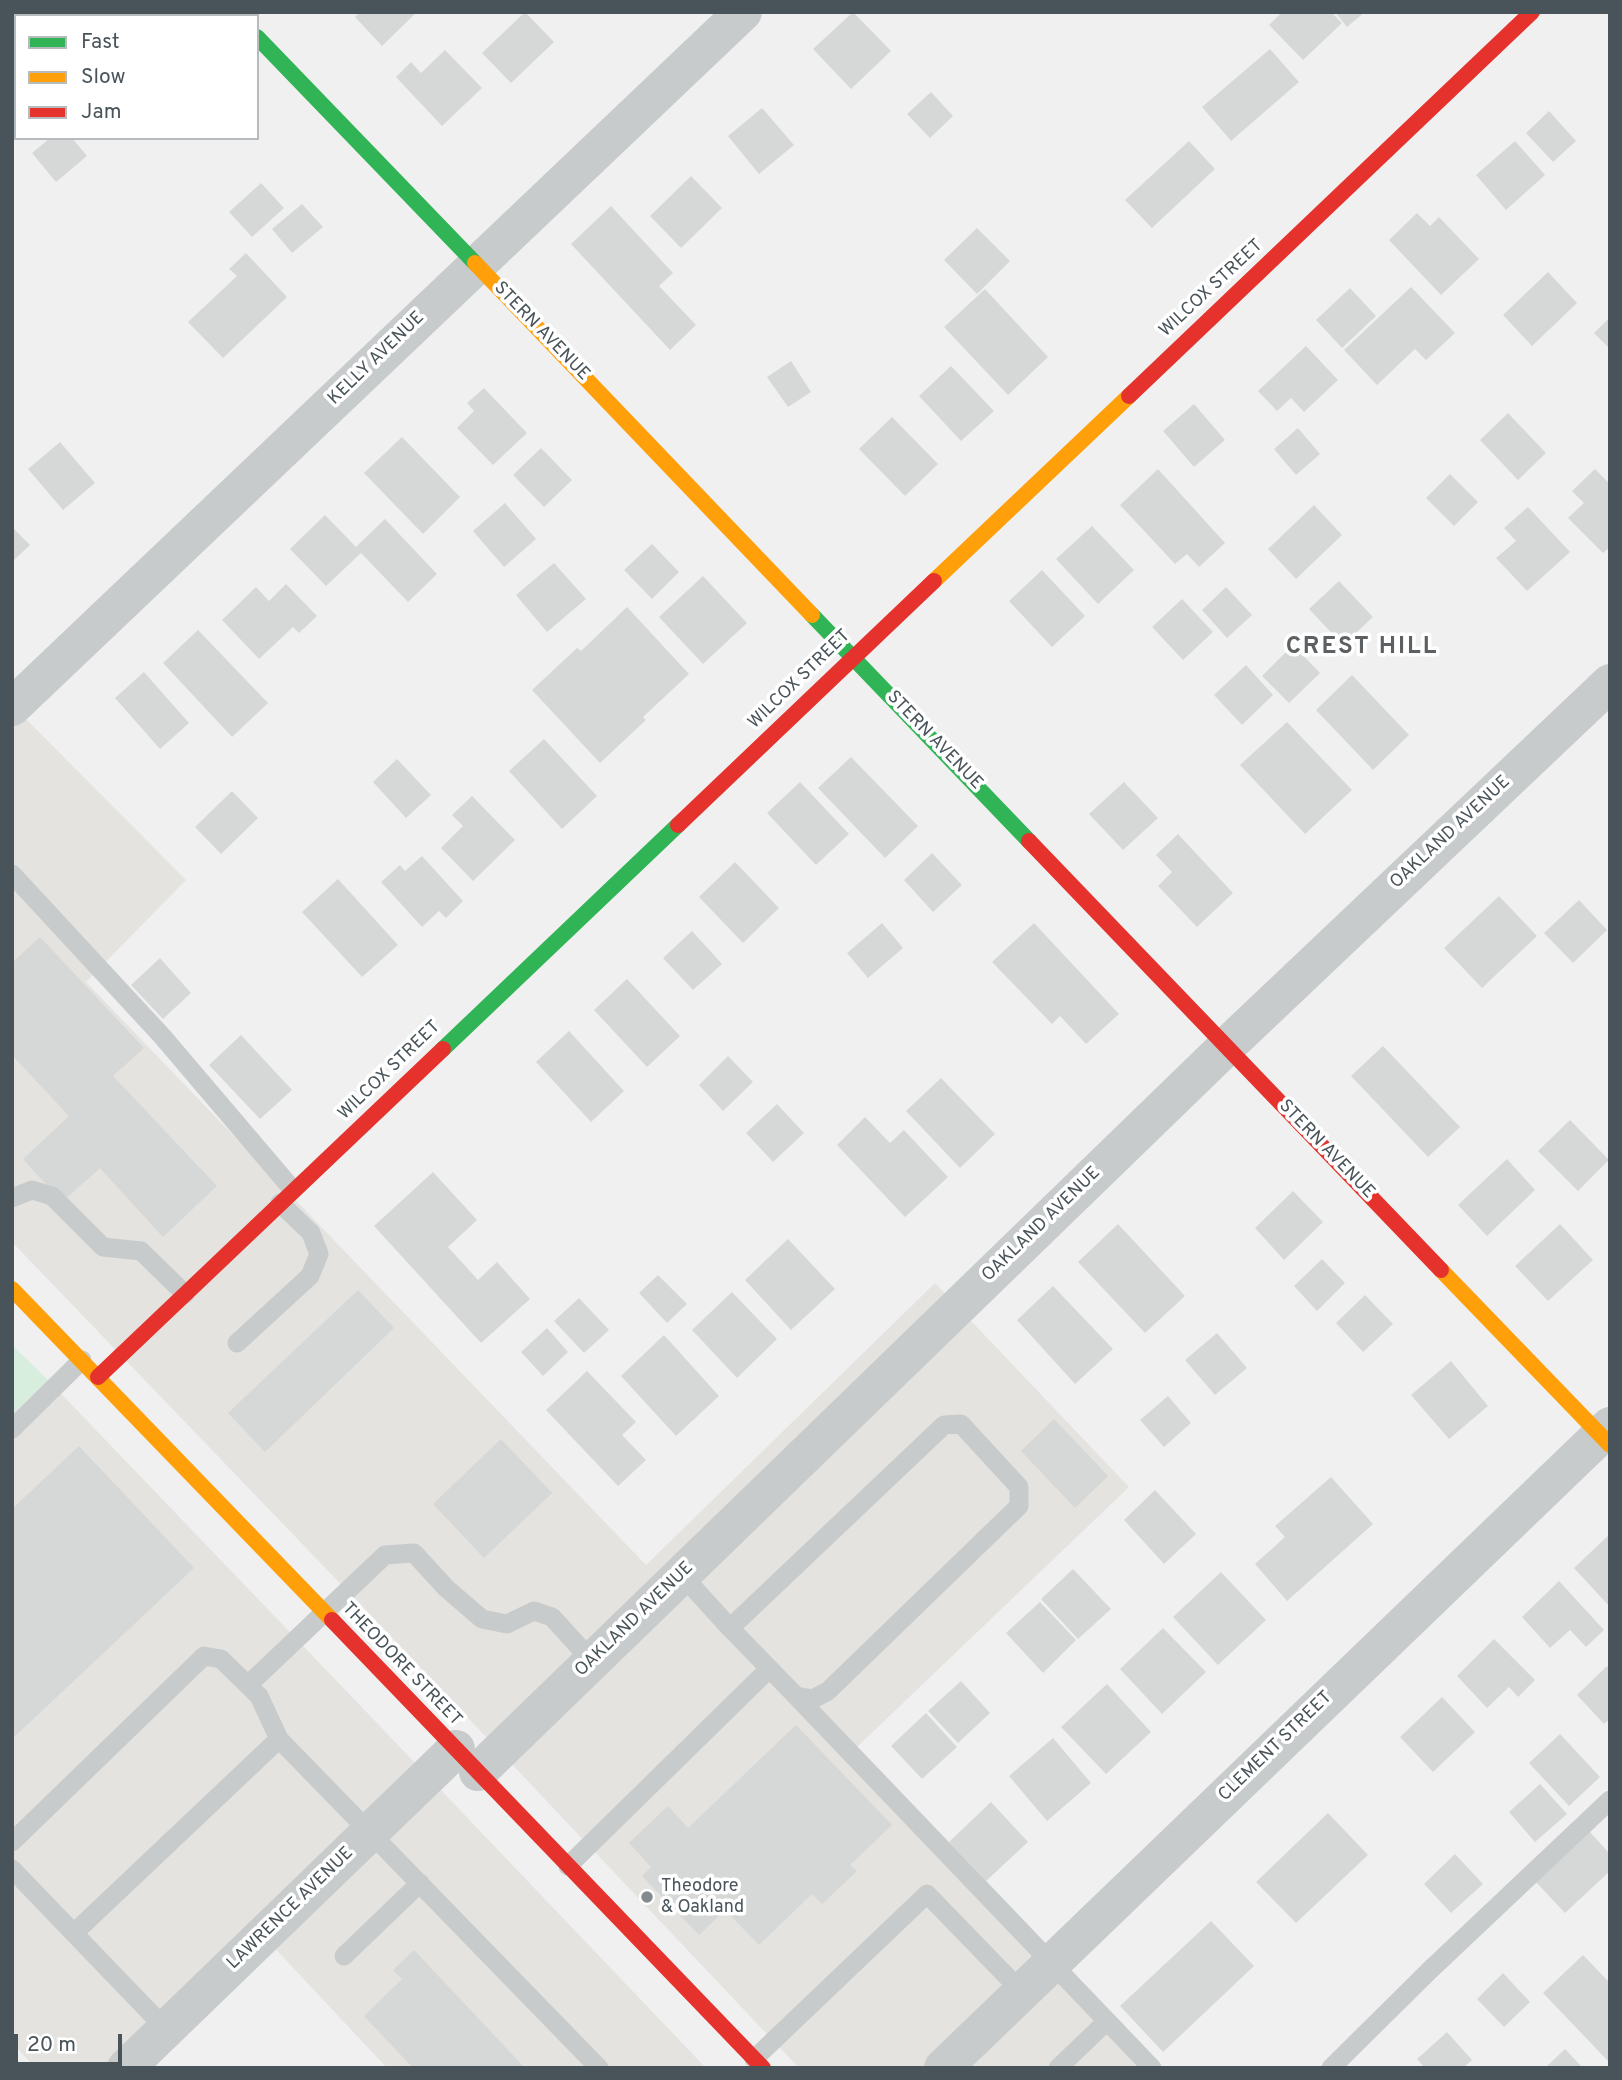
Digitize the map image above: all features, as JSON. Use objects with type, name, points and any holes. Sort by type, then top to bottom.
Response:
[{"type":"street","name":"KELLY AVENUE","points":[[12,707],[743,12]]},
{"type":"street","name":"WILCOX STREET","points":[[98,1377],[852,656],[1532,12]]},
{"type":"street","name":"STERN AVENUE","points":[[259,39],[1227,1046],[1607,1435]]},
{"type":"street","name":"OAKLAND AVENUE","points":[[467,1761],[592,1661],[1227,1046],[1610,682]]},
{"type":"street","name":"THEODORE STREET","points":[[12,1289],[758,2063]]},
{"type":"street","name":"CLEMENT STREET","points":[[943,2068],[1607,1435]]},
{"type":"street","name":"LAWRENCE AVENUE","points":[[126,2068],[370,1832],[467,1761]]},
{"type":"lane","points":[[12,874],[162,1036],[287,1197],[311,1233],[319,1254],[310,1276],[237,1343]]},
{"type":"lane","points":[[12,1198],[32,1190],[52,1196],[103,1247],[141,1251],[184,1294]]},
{"type":"lane","points":[[12,1429],[82,1360]]},
{"type":"lane","points":[[730,1628],[944,1425],[961,1424],[1019,1487],[1019,1506],[828,1691],[813,1699],[796,1696]]},
{"type":"lane","points":[[248,1685],[385,1555],[414,1553],[446,1588],[482,1619],[507,1624],[534,1611],[552,1617],[592,1661]]},
{"type":"lane","points":[[681,1574],[1147,2066]]},
{"type":"lane","points":[[12,1842],[204,1656],[221,1659],[259,1696],[279,1739],[599,2068]]},
{"type":"lane","points":[[568,1866],[769,1669]]},
{"type":"lane","points":[[74,1933],[279,1739]]},
{"type":"lane","points":[[1331,2068],[1610,1800]]},
{"type":"lane","points":[[12,1868],[166,2029]]},
{"type":"lane","points":[[344,1956],[420,1883]]},
{"type":"lane","points":[[758,2063],[927,1894],[1022,1992]]},
{"type":"lane","points":[[1058,2068],[1107,2021]]},
{"type":"shaded area","points":[[12,705],[186,880],[86,982],[646,1565],[935,1283],[1129,1487],[856,1748],[1152,2068],[799,2068],[383,1628],[12,1242]]},
{"type":"shaded area","points":[[48,1380],[706,2068],[387,2068],[269,1942],[143,2068],[36,2068],[12,2043],[12,1415]]},
{"type":"green space","points":[[12,1345],[48,1380],[12,1415]]},
{"type":"building","points":[[124,12],[126,14],[93,14]]},
{"type":"building","points":[[360,12],[417,12],[382,46],[355,17]]},
{"type":"building","points":[[525,12],[554,42],[511,83],[482,53]]},
{"type":"building","points":[[853,12],[891,51],[851,89],[813,49]]},
{"type":"building","points":[[1282,12],[1331,12],[1342,23],[1303,60],[1269,25]]},
{"type":"building","points":[[1335,12],[1365,12],[1347,27]]},
{"type":"building","points":[[1270,49],[1299,82],[1231,141],[1202,107]]},
{"type":"building","points":[[445,50],[482,88],[442,126],[396,77],[411,62],[421,73]]},
{"type":"building","points":[[931,92],[953,116],[930,138],[907,114]]},
{"type":"building","points":[[762,108],[794,145],[759,174],[728,136]]},
{"type":"building","points":[[1549,111],[1576,141],[1553,162],[1526,133]]},
{"type":"building","points":[[48,140],[74,140],[87,156],[56,182],[32,153]]},
{"type":"building","points":[[1189,141],[1215,169],[1152,228],[1125,200]]},
{"type":"building","points":[[1515,141],[1545,175],[1506,210],[1476,175]]},
{"type":"building","points":[[691,176],[722,208],[681,248],[650,216]]},
{"type":"building","points":[[261,183],[284,208],[252,237],[229,212]]},
{"type":"building","points":[[302,204],[323,227],[292,253],[272,229]]},
{"type":"building","points":[[611,206],[673,273],[659,286],[696,325],[670,350],[571,244]]},
{"type":"building","points":[[1417,213],[1430,226],[1439,217],[1479,259],[1441,295],[1389,240]]},
{"type":"building","points":[[977,228],[1010,261],[977,294],[944,260]]},
{"type":"building","points":[[246,253],[287,297],[223,358],[188,322],[237,276],[229,269]]},
{"type":"building","points":[[1548,272],[1577,303],[1532,346],[1503,315]]},
{"type":"building","points":[[1411,287],[1455,333],[1426,360],[1415,349],[1377,385],[1344,350]]},
{"type":"building","points":[[1350,288],[1376,316],[1342,348],[1316,320]]},
{"type":"building","points":[[985,289],[1048,357],[1008,395],[944,327]]},
{"type":"building","points":[[1610,317],[1610,349],[1594,333]]},
{"type":"building","points":[[1306,346],[1338,380],[1304,412],[1291,398],[1277,411],[1258,391]]},
{"type":"building","points":[[791,361],[811,392],[788,407],[767,377]]},
{"type":"building","points":[[951,366],[994,411],[961,441],[919,396]]},
{"type":"building","points":[[484,388],[527,433],[493,465],[457,428],[474,411],[467,403]]},
{"type":"building","points":[[1194,404],[1225,440],[1194,467],[1163,431]]},
{"type":"building","points":[[1508,413],[1546,453],[1518,480],[1480,440]]},
{"type":"building","points":[[892,417],[938,464],[905,496],[859,449]]},
{"type":"building","points":[[1298,428],[1320,454],[1296,475],[1274,449]]},
{"type":"building","points":[[402,437],[460,497],[423,534],[364,473]]},
{"type":"building","points":[[60,442],[95,483],[63,510],[28,469]]},
{"type":"building","points":[[541,448],[572,480],[544,507],[513,475]]},
{"type":"building","points":[[1158,469],[1225,543],[1199,567],[1187,554],[1175,564],[1120,505]]},
{"type":"building","points":[[1595,469],[1610,484],[1610,547],[1603,553],[1568,518],[1584,503],[1572,491]]},
{"type":"building","points":[[1450,474],[1478,502],[1454,526],[1426,498]]},
{"type":"building","points":[[505,503],[536,539],[504,567],[473,531]]},
{"type":"building","points":[[1314,505],[1342,535],[1296,579],[1268,549]]},
{"type":"building","points":[[1528,507],[1570,552],[1527,591],[1496,558],[1516,541],[1504,528]]},
{"type":"building","points":[[325,515],[356,547],[385,519],[437,574],[408,602],[361,553],[326,586],[290,549]]},
{"type":"building","points":[[1092,526],[1134,570],[1098,604],[1056,559]]},
{"type":"building","points":[[12,527],[30,545],[12,562]]},
{"type":"building","points":[[652,544],[679,572],[652,599],[624,570]]},
{"type":"building","points":[[554,563],[586,599],[547,632],[516,595]]},
{"type":"building","points":[[1042,570],[1085,616],[1052,647],[1009,601]]},
{"type":"building","points":[[703,576],[747,623],[703,664],[659,617]]},
{"type":"building","points":[[1339,581],[1373,617],[1343,645],[1309,609]]},
{"type":"building","points":[[286,584],[317,616],[299,633],[293,627],[259,659],[222,620],[256,587],[269,601]]},
{"type":"building","points":[[1226,587],[1252,615],[1227,638],[1202,610]]},
{"type":"building","points":[[1182,599],[1213,632],[1183,660],[1152,627]]},
{"type":"building","points":[[627,607],[689,674],[643,717],[646,720],[600,763],[532,690],[577,648],[581,651]]},
{"type":"building","points":[[198,630],[268,703],[232,737],[163,663]]},
{"type":"building","points":[[1293,645],[1320,673],[1289,703],[1262,676]]},
{"type":"building","points":[[1246,665],[1273,695],[1242,725],[1214,695]]},
{"type":"building","points":[[144,672],[189,723],[160,749],[115,698]]},
{"type":"building","points":[[1352,675],[1409,735],[1373,770],[1316,710]]},
{"type":"building","points":[[1287,722],[1352,790],[1305,834],[1240,765]]},
{"type":"building","points":[[544,739],[597,796],[562,829],[509,771]]},
{"type":"building","points":[[851,757],[918,826],[885,858],[818,788]]},
{"type":"building","points":[[397,759],[431,795],[406,818],[373,782]]},
{"type":"building","points":[[800,782],[849,834],[816,865],[767,813]]},
{"type":"building","points":[[1124,782],[1158,818],[1123,850],[1089,814]]},
{"type":"building","points":[[232,791],[258,818],[221,854],[195,827]]},
{"type":"building","points":[[472,796],[515,840],[473,881],[441,848],[463,826],[452,815]]},
{"type":"building","points":[[1178,834],[1233,893],[1197,927],[1158,886],[1172,872],[1156,855]]},
{"type":"building","points":[[932,853],[962,885],[933,912],[904,880]]},
{"type":"building","points":[[422,856],[463,901],[446,918],[439,911],[422,927],[381,882],[400,865],[405,871]]},
{"type":"building","points":[[735,862],[779,908],[743,943],[699,897]]},
{"type":"building","points":[[338,879],[398,945],[362,977],[302,912]]},
{"type":"building","points":[[1499,896],[1537,936],[1482,988],[1444,948]]},
{"type":"building","points":[[1579,900],[1607,930],[1573,963],[1544,933]]},
{"type":"building","points":[[882,923],[903,948],[868,978],[847,953]]},
{"type":"building","points":[[1034,923],[1119,1014],[1086,1044],[1060,1016],[1052,1024],[992,962]]},
{"type":"building","points":[[692,931],[722,964],[693,990],[663,958]]},
{"type":"building","points":[[40,937],[144,1048],[113,1076],[217,1186],[163,1237],[100,1168],[62,1202],[23,1159],[69,1116],[12,1055],[12,963]]},
{"type":"building","points":[[160,958],[191,993],[163,1019],[131,985]]},
{"type":"building","points":[[627,979],[680,1036],[647,1067],[594,1010]]},
{"type":"building","points":[[569,1031],[624,1091],[591,1122],[536,1062]]},
{"type":"building","points":[[241,1035],[292,1090],[260,1119],[209,1065]]},
{"type":"building","points":[[1383,1046],[1460,1127],[1428,1157],[1351,1076]]},
{"type":"building","points":[[728,1056],[753,1082],[723,1111],[699,1085]]},
{"type":"building","points":[[941,1078],[995,1134],[960,1168],[906,1111]]},
{"type":"building","points":[[777,1104],[804,1133],[773,1162],[746,1133]]},
{"type":"building","points":[[865,1117],[890,1143],[904,1130],[948,1177],[905,1217],[837,1145]]},
{"type":"building","points":[[1570,1120],[1609,1160],[1578,1191],[1538,1151]]},
{"type":"building","points":[[1507,1159],[1535,1190],[1487,1236],[1458,1205]]},
{"type":"building","points":[[433,1172],[477,1220],[448,1247],[478,1280],[497,1262],[530,1299],[481,1343],[374,1226]]},
{"type":"building","points":[[1293,1191],[1323,1222],[1284,1260],[1255,1228]]},
{"type":"building","points":[[1118,1224],[1185,1296],[1145,1333],[1078,1262]]},
{"type":"building","points":[[1560,1224],[1593,1260],[1548,1301],[1515,1266]]},
{"type":"building","points":[[788,1239],[835,1289],[791,1330],[745,1280]]},
{"type":"building","points":[[1322,1259],[1345,1283],[1317,1311],[1294,1286]]},
{"type":"building","points":[[658,1275],[687,1304],[667,1323],[639,1293]]},
{"type":"building","points":[[1053,1286],[1113,1349],[1075,1384],[1017,1320]]},
{"type":"building","points":[[358,1290],[394,1328],[265,1452],[228,1413]]},
{"type":"building","points":[[732,1292],[777,1339],[737,1378],[692,1330]]},
{"type":"building","points":[[1365,1295],[1393,1324],[1363,1352],[1336,1323]]},
{"type":"building","points":[[579,1298],[609,1330],[584,1353],[554,1321]]},
{"type":"building","points":[[547,1328],[568,1352],[543,1376],[521,1352]]},
{"type":"building","points":[[1217,1333],[1247,1368],[1215,1395],[1185,1360]]},
{"type":"building","points":[[664,1335],[719,1396],[676,1436],[621,1376]]},
{"type":"building","points":[[1451,1361],[1488,1406],[1449,1439],[1411,1395]]},
{"type":"building","points":[[587,1371],[636,1422],[622,1435],[646,1460],[618,1486],[546,1410]]},
{"type":"building","points":[[1168,1396],[1191,1423],[1164,1447],[1140,1420]]},
{"type":"building","points":[[1054,1419],[1108,1476],[1075,1508],[1021,1451]]},
{"type":"building","points":[[501,1439],[552,1493],[484,1558],[433,1504]]},
{"type":"building","points":[[79,1446],[194,1568],[12,1739],[12,1509]]},
{"type":"building","points":[[1331,1477],[1373,1524],[1287,1601],[1255,1564],[1285,1537],[1275,1526]]},
{"type":"building","points":[[1155,1490],[1196,1534],[1164,1564],[1124,1520]]},
{"type":"building","points":[[1610,1534],[1610,1607],[1574,1568]]},
{"type":"building","points":[[1073,1569],[1111,1609],[1078,1639],[1041,1599]]},
{"type":"building","points":[[1221,1572],[1266,1620],[1218,1665],[1173,1617]]},
{"type":"building","points":[[1559,1581],[1604,1630],[1586,1647],[1570,1630],[1550,1648],[1522,1617]]},
{"type":"building","points":[[1040,1602],[1076,1640],[1043,1673],[1006,1633]]},
{"type":"building","points":[[1163,1628],[1206,1672],[1162,1714],[1120,1669]]},
{"type":"building","points":[[1494,1639],[1535,1680],[1518,1697],[1509,1687],[1487,1708],[1457,1676]]},
{"type":"building","points":[[1607,1666],[1610,1670],[1610,1719],[1604,1724],[1577,1695]]},
{"type":"building","points":[[961,1681],[990,1713],[958,1743],[928,1711]]},
{"type":"building","points":[[1107,1684],[1151,1732],[1106,1774],[1061,1727]]},
{"type":"building","points":[[1442,1697],[1475,1732],[1433,1772],[1400,1737]]},
{"type":"building","points":[[926,1713],[957,1747],[922,1779],[891,1746]]},
{"type":"building","points":[[796,1725],[892,1825],[850,1865],[857,1871],[822,1904],[812,1894],[759,1945],[725,1910],[699,1935],[642,1876],[651,1867],[629,1843],[668,1806],[688,1828]]},
{"type":"building","points":[[1560,1734],[1600,1777],[1569,1806],[1529,1763]]},
{"type":"building","points":[[1053,1738],[1091,1783],[1047,1821],[1009,1776]]},
{"type":"building","points":[[1540,1784],[1567,1814],[1535,1842],[1509,1812]]},
{"type":"building","points":[[991,1802],[1028,1842],[986,1881],[949,1842]]},
{"type":"building","points":[[1328,1813],[1368,1855],[1296,1923],[1256,1882]]},
{"type":"building","points":[[1589,1831],[1610,1854],[1610,1871],[1565,1913],[1536,1882]]},
{"type":"building","points":[[1455,1854],[1483,1884],[1451,1913],[1424,1884]]},
{"type":"building","points":[[1211,1921],[1254,1966],[1163,2052],[1120,2006]]},
{"type":"building","points":[[414,1950],[525,2068],[413,2068],[364,2016],[402,1979],[393,1970]]},
{"type":"building","points":[[1583,1955],[1610,1983],[1608,2061],[1543,1993]]},
{"type":"building","points":[[1503,1973],[1530,2002],[1504,2027],[1477,1999]]},
{"type":"building","points":[[1447,2032],[1472,2060],[1463,2068],[1425,2068],[1417,2059]]},
{"type":"building","points":[[1565,2049],[1583,2068],[1545,2068]]},
{"type":"traffic: fast","points":[[259,39],[475,263]]},
{"type":"traffic: fast","points":[[812,615],[1029,841]]},
{"type":"traffic: fast","points":[[443,1049],[678,825]]},
{"type":"traffic: slow","points":[[475,263],[812,615]]},
{"type":"traffic: slow","points":[[934,581],[1129,396]]},
{"type":"traffic: slow","points":[[1441,1270],[1610,1445]]},
{"type":"traffic: slow","points":[[12,1289],[332,1620]]},
{"type":"traffic: jam","points":[[1129,396],[1532,12]]},
{"type":"traffic: jam","points":[[678,825],[934,581]]},
{"type":"traffic: jam","points":[[1029,841],[1441,1270]]},
{"type":"traffic: jam","points":[[98,1377],[443,1049]]},
{"type":"traffic: jam","points":[[332,1620],[763,2068]]},
{"type":"place","name":"Theodore & Oakland","points":[[647,1897]]},
{"type":"district","name":"CREST HILL","points":[[1362,648]]}]
